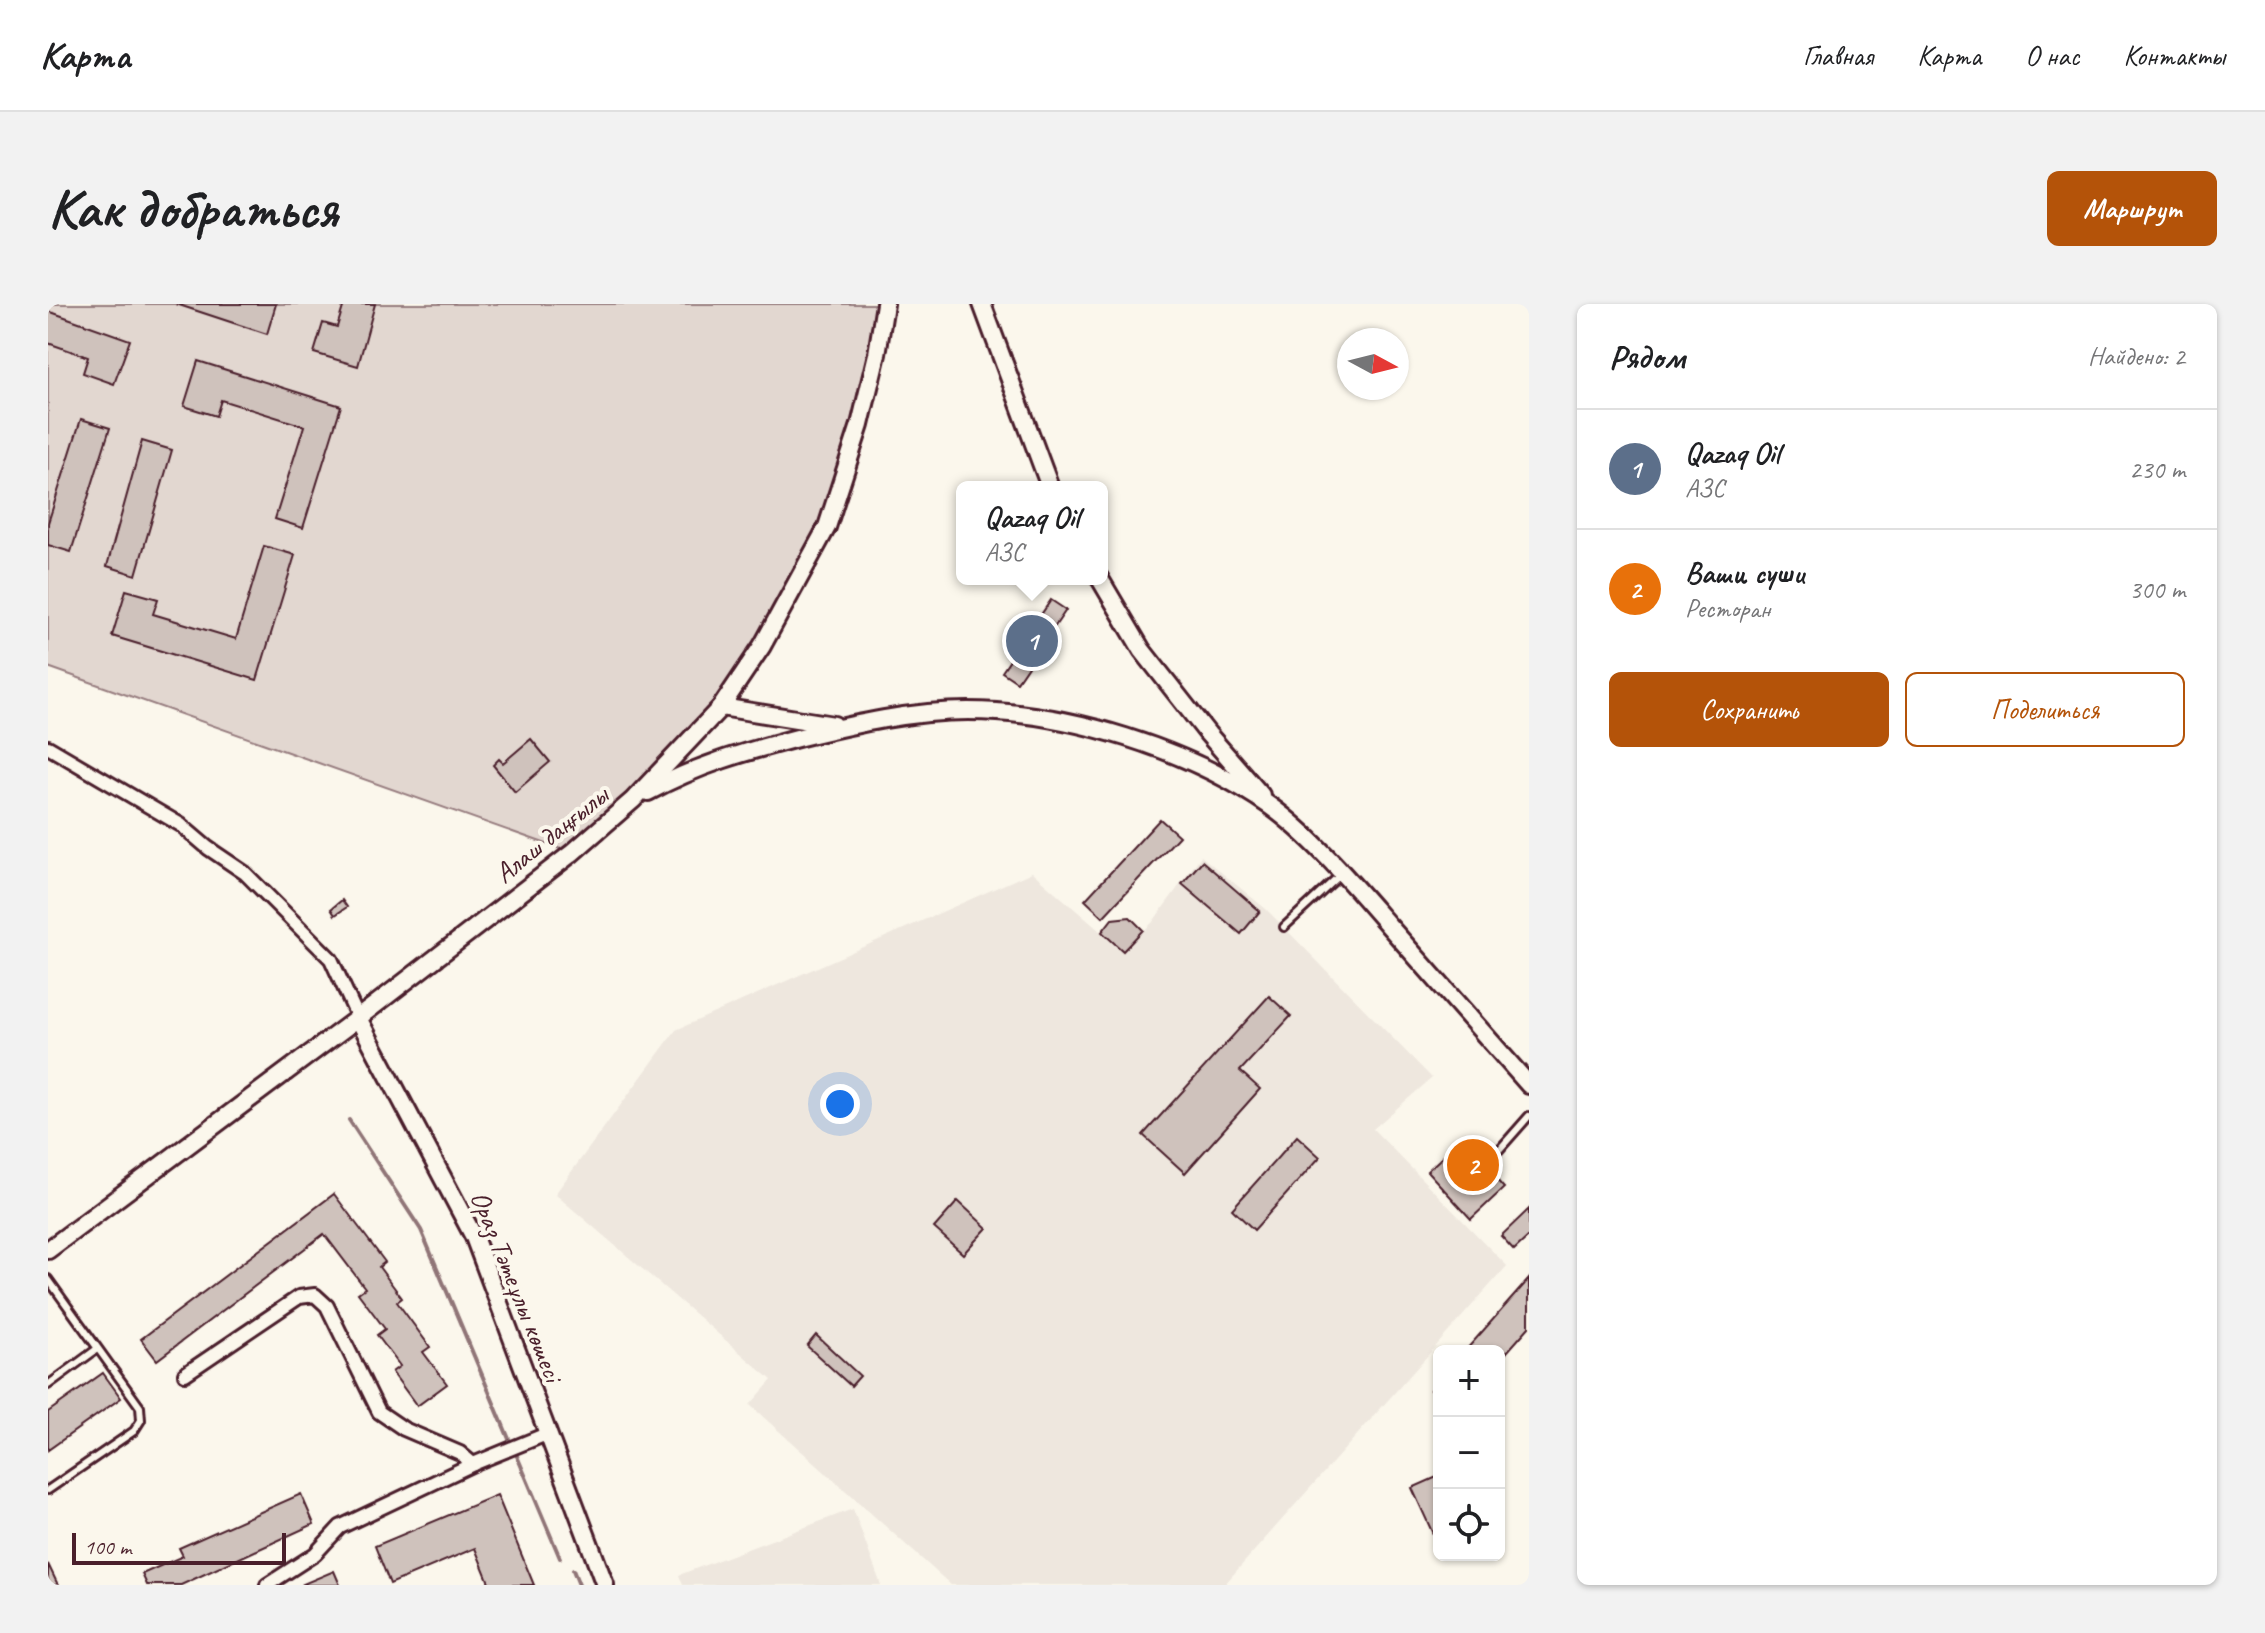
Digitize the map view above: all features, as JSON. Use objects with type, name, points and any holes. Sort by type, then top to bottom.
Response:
[{"type":"main road","name":"Алаш даңғылы","points":[[48,1250],[572,853],[633,800],[721,707],[762,646],[827,527],[860,425],[885,304]]},
{"type":"main road","points":[[982,304],[1048,481]]},
{"type":"main road","points":[[1104,585],[1142,650],[1208,734],[1273,808],[1343,873],[1529,1085]]},
{"type":"main road","points":[[721,707],[844,727]]},
{"type":"main road","points":[[633,800],[688,771],[736,754],[844,727],[933,712],[969,711],[1072,723],[1173,754],[1273,808]]},
{"type":"main road","name":"Ораз Тәтеұлы көшесі","points":[[358,1018],[474,1237],[605,1585]]},
{"type":"street","points":[[48,747],[181,825],[245,873],[331,959],[358,1018]]},
{"type":"street","points":[[185,1374],[299,1297],[315,1295],[327,1306],[379,1412],[404,1429],[460,1453],[473,1464]]},
{"type":"street","points":[[267,1585],[315,1554],[340,1527],[473,1464],[549,1433]]},
{"type":"lane","points":[[1284,927],[1343,873]]},
{"type":"lane","points":[[1491,1159],[1529,1116]]},
{"type":"lane","points":[[48,1279],[140,1407],[141,1420],[134,1431],[48,1490]]},
{"type":"lane","points":[[48,1385],[97,1349]]},
{"type":"shaded area","points":[[48,304],[885,304],[827,527],[721,707],[572,853],[48,667]]},
{"type":"shaded area","points":[[1201,856],[1266,909],[1432,1078],[1373,1129],[1507,1266],[1437,1345],[1433,1345],[1433,1349],[1224,1585],[951,1585],[750,1405],[772,1380],[555,1194],[676,1030],[1032,872],[1123,951],[1152,923]]},
{"type":"shaded area","points":[[853,1509],[881,1585],[683,1585],[679,1575]]},
{"type":"building","points":[[176,304],[276,304],[267,334]]},
{"type":"building","points":[[344,304],[375,304],[358,366],[314,353],[323,323],[337,327]]},
{"type":"building","points":[[48,311],[130,340],[114,384],[83,373],[88,357],[48,343]]},
{"type":"building","points":[[198,361],[341,406],[303,528],[275,519],[304,426],[221,400],[216,416],[184,406]]},
{"type":"building","points":[[81,419],[110,428],[71,552],[48,545],[48,523]]},
{"type":"building","points":[[142,441],[172,450],[136,575],[107,566]]},
{"type":"building","points":[[264,546],[295,555],[257,680],[112,636],[126,590],[158,599],[153,614],[236,639]]},
{"type":"building","points":[[1051,600],[1066,610],[1017,682],[1002,672]]},
{"type":"building","points":[[531,739],[550,762],[515,792],[493,765],[499,759],[503,763]]},
{"type":"building","points":[[1160,819],[1179,836],[1103,917],[1085,900]]},
{"type":"building","points":[[1202,861],[1260,911],[1241,934],[1182,884]]},
{"type":"building","points":[[342,900],[347,907],[335,915],[331,909]]},
{"type":"building","points":[[1130,917],[1143,930],[1123,951],[1102,932],[1112,919]]},
{"type":"building","points":[[1269,996],[1291,1016],[1240,1071],[1260,1089],[1185,1173],[1143,1135]]},
{"type":"building","points":[[1297,1136],[1320,1157],[1254,1230],[1232,1209]]},
{"type":"building","points":[[1461,1140],[1504,1188],[1471,1219],[1427,1171]]},
{"type":"building","points":[[334,1194],[385,1262],[379,1267],[402,1298],[397,1302],[430,1347],[423,1352],[447,1384],[417,1406],[392,1372],[400,1366],[377,1335],[385,1329],[358,1293],[365,1288],[324,1234],[157,1360],[141,1339]]},
{"type":"building","points":[[958,1201],[987,1228],[963,1254],[934,1228]]},
{"type":"building","points":[[1529,1209],[1529,1236],[1514,1250],[1501,1236]]},
{"type":"building","points":[[1529,1279],[1529,1327],[1505,1354],[1505,1345],[1470,1345]]},
{"type":"building","points":[[816,1335],[860,1376],[851,1386],[807,1346]]},
{"type":"building","points":[[103,1373],[121,1398],[48,1450],[48,1412]]},
{"type":"building","points":[[1433,1479],[1433,1534],[1412,1488]]},
{"type":"building","points":[[301,1494],[314,1524],[181,1585],[147,1585],[142,1574],[183,1556],[179,1548]]},
{"type":"building","points":[[497,1495],[534,1585],[490,1585],[475,1548],[390,1584],[375,1546]]},
{"type":"building","points":[[48,1564],[58,1585],[48,1585]]},
{"type":"building","points":[[334,1571],[340,1585],[303,1584]]},
{"type":"waterway","points":[[349,1120],[421,1230],[509,1439]]},
{"type":"waterway","points":[[517,1456],[560,1558]]},
{"type":"waterway","points":[[573,1570],[579,1585]]},
{"type":"place","name":"Qazaq Oil","points":[[1032,641]]},
{"type":"place","name":"Ваши суши","points":[[1473,1165]]}]
